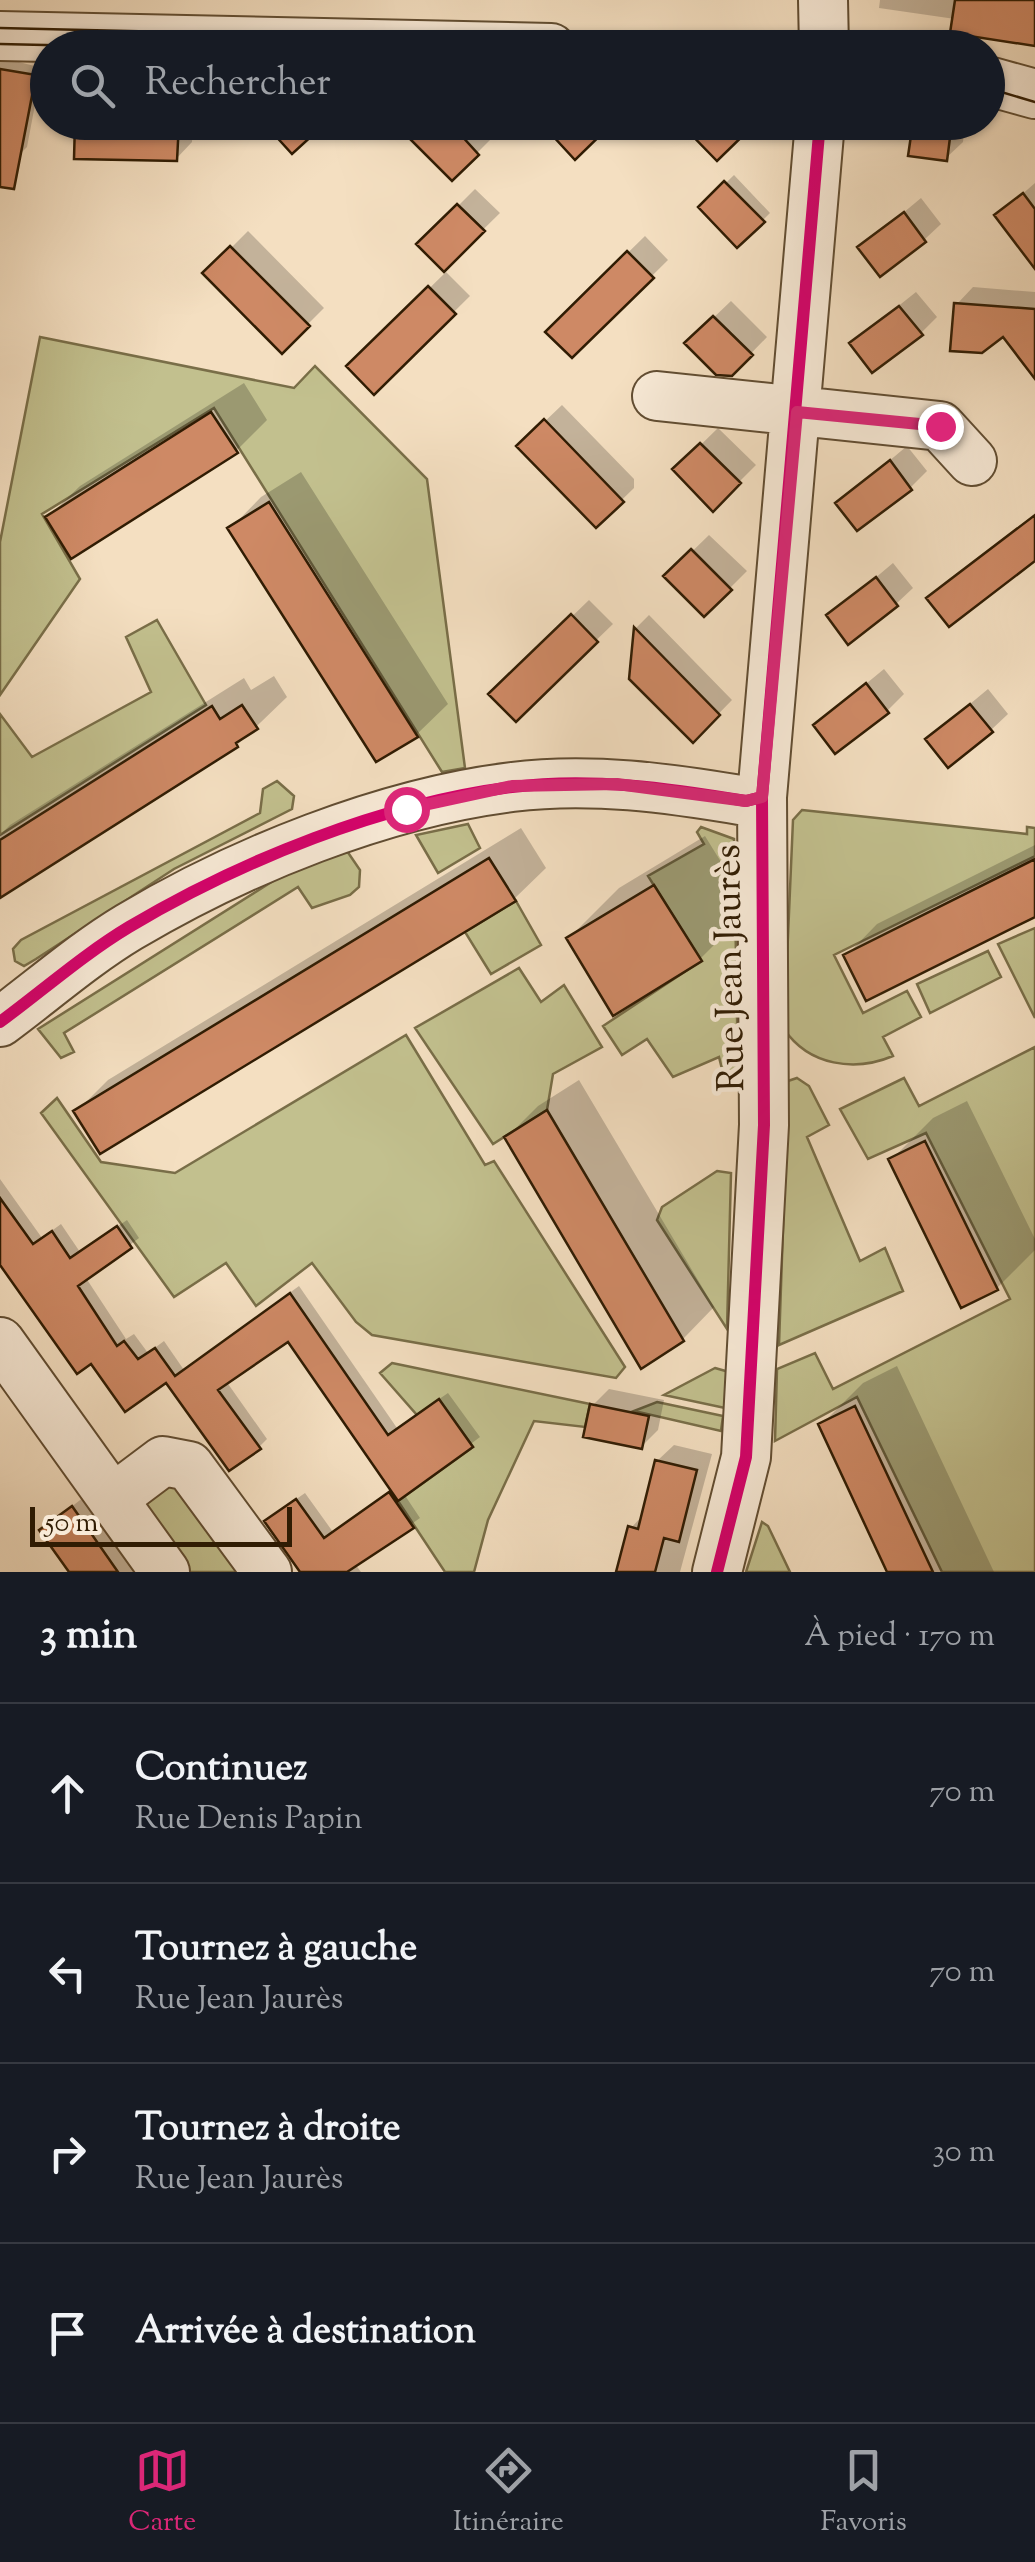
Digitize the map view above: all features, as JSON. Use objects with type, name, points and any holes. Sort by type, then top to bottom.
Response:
[{"type":"street","points":[[823,0],[824,30]]},
{"type":"street","points":[[0,36],[30,37]]},
{"type":"street","points":[[1005,86],[1035,94]]},
{"type":"street","name":"Rue Jean Jaurès","points":[[717,1572],[746,1456],[764,1125],[762,797],[819,140]]},
{"type":"street","points":[[657,396],[940,426],[972,462]]},
{"type":"street","points":[[0,1022],[128,928],[287,848],[406,809],[512,786],[617,784],[746,801],[762,797]]},
{"type":"street","points":[[0,1342],[165,1572]]},
{"type":"street","points":[[114,1497],[163,1462],[190,1466],[267,1572]]},
{"type":"shaded area","points":[[40,337],[294,388],[315,366],[427,479],[465,768],[442,772],[214,408],[42,514],[80,579],[0,695],[0,542]]},
{"type":"shaded area","points":[[157,620],[206,705],[0,835],[0,714],[32,757],[151,692],[126,637]]},
{"type":"shaded area","points":[[277,781],[294,796],[292,809],[174,869],[24,966],[15,961],[13,949],[21,940],[260,813],[263,789]]},
{"type":"shaded area","points":[[802,810],[1027,834],[1027,827],[1035,828],[1035,856],[834,955],[863,1013],[907,991],[921,1017],[883,1037],[893,1056],[863,1064],[834,1062],[806,1051],[784,1029],[793,820]]},
{"type":"shaded area","points":[[468,824],[480,848],[438,873],[416,835]]},
{"type":"shaded area","points":[[701,827],[734,839],[738,1074],[724,1077],[719,1057],[673,1077],[647,1039],[622,1055],[603,1026],[701,961],[648,876],[704,844],[697,832]]},
{"type":"shaded area","points":[[347,851],[360,870],[359,887],[350,895],[312,908],[298,887],[64,1033],[74,1052],[61,1058],[38,1029],[292,869]]},
{"type":"shaded area","points":[[516,901],[541,945],[491,974],[465,932]]},
{"type":"shaded area","points":[[1035,928],[1035,1018],[998,944]]},
{"type":"shaded area","points":[[988,951],[1001,977],[930,1013],[917,984]]},
{"type":"shaded area","points":[[519,968],[541,1002],[564,985],[602,1047],[553,1074],[547,1110],[493,1144],[415,1028]]},
{"type":"shaded area","points":[[406,1035],[485,1165],[494,1161],[625,1367],[616,1378],[372,1335],[356,1322],[312,1263],[256,1306],[226,1263],[174,1297],[41,1113],[57,1098],[101,1162],[175,1173]]},
{"type":"shaded area","points":[[1035,1047],[1035,1572],[942,1572],[857,1397],[775,1441],[777,1369],[815,1353],[833,1389],[1010,1299],[926,1133],[868,1159],[840,1109],[904,1078],[919,1106]]},
{"type":"shaded area","points":[[797,1078],[809,1086],[829,1125],[807,1137],[860,1261],[885,1248],[903,1291],[779,1345],[788,1081]]},
{"type":"shaded area","points":[[717,1171],[731,1173],[727,1329],[657,1220],[662,1207]]},
{"type":"shaded area","points":[[392,1363],[590,1404],[585,1427],[534,1421],[488,1520],[474,1572],[445,1572],[398,1501],[473,1447],[439,1400],[417,1415],[380,1373]]},
{"type":"shaded area","points":[[715,1368],[729,1372],[725,1408],[664,1395]]},
{"type":"shaded area","points":[[657,1402],[723,1416],[721,1431],[634,1411]]},
{"type":"shaded area","points":[[182,1477],[256,1572],[175,1572],[141,1523],[143,1493]]},
{"type":"shaded area","points":[[762,1522],[768,1526],[790,1572],[746,1572]]},
{"type":"building","points":[[955,0],[1035,0],[1035,46],[1005,41],[1005,30],[950,30]]},
{"type":"building","points":[[0,69],[30,74],[30,106],[14,189],[0,187]]},
{"type":"building","points":[[75,140],[178,140],[177,161],[74,159]]},
{"type":"building","points":[[279,140],[307,140],[292,154]]},
{"type":"building","points":[[411,140],[465,140],[479,155],[452,181]]},
{"type":"building","points":[[557,140],[596,140],[575,160]]},
{"type":"building","points":[[697,140],[739,140],[717,161]]},
{"type":"building","points":[[910,140],[950,140],[947,161],[908,156]]},
{"type":"building","points":[[724,181],[765,222],[737,248],[698,207]]},
{"type":"building","points":[[1023,193],[1035,209],[1035,269],[994,215]]},
{"type":"building","points":[[457,204],[485,231],[444,272],[416,244]]},
{"type":"building","points":[[904,212],[926,242],[880,277],[857,247]]},
{"type":"building","points":[[230,246],[310,326],[282,354],[202,273]]},
{"type":"building","points":[[627,251],[654,278],[572,358],[545,332]]},
{"type":"building","points":[[428,286],[456,314],[374,395],[346,366]]},
{"type":"building","points":[[954,303],[1035,309],[1035,379],[1003,337],[982,353],[950,351]]},
{"type":"building","points":[[899,306],[923,335],[872,373],[849,343]]},
{"type":"building","points":[[713,316],[753,355],[732,376],[716,375],[684,343]]},
{"type":"building","points":[[211,412],[238,453],[71,559],[45,517]]},
{"type":"building","points":[[544,419],[624,502],[596,528],[516,446]]},
{"type":"building","points":[[700,443],[741,483],[713,512],[672,469]]},
{"type":"building","points":[[890,460],[912,490],[857,531],[835,503]]},
{"type":"building","points":[[269,502],[418,737],[376,762],[227,528]]},
{"type":"building","points":[[1035,515],[1035,561],[949,627],[926,598]]},
{"type":"building","points":[[691,549],[732,590],[704,617],[663,576]]},
{"type":"building","points":[[876,577],[898,606],[848,645],[826,615]]},
{"type":"building","points":[[571,614],[598,642],[516,722],[488,694]]},
{"type":"building","points":[[634,627],[720,715],[693,743],[629,679]]},
{"type":"building","points":[[866,683],[889,713],[835,754],[813,725]]},
{"type":"building","points":[[970,704],[993,732],[948,768],[925,739]]},
{"type":"building","points":[[242,705],[258,729],[236,743],[238,747],[0,898],[0,840],[212,706],[220,719]]},
{"type":"building","points":[[489,858],[516,901],[100,1154],[73,1111]]},
{"type":"building","points":[[1035,859],[1035,917],[866,1001],[843,955]]},
{"type":"building","points":[[654,885],[702,961],[613,1016],[566,938]]},
{"type":"building","points":[[547,1110],[684,1341],[641,1369],[504,1137]]},
{"type":"building","points":[[925,1141],[998,1290],[961,1308],[888,1159]]},
{"type":"building","points":[[0,1198],[33,1244],[52,1231],[70,1258],[117,1226],[132,1248],[78,1286],[117,1346],[124,1341],[138,1359],[155,1348],[175,1376],[290,1293],[388,1435],[439,1399],[473,1447],[398,1501],[288,1342],[218,1390],[261,1449],[229,1471],[166,1383],[125,1412],[91,1364],[77,1374],[0,1265]]},
{"type":"building","points":[[590,1404],[649,1416],[642,1449],[583,1437]]},
{"type":"building","points":[[855,1406],[933,1572],[887,1572],[818,1424]]},
{"type":"building","points":[[655,1460],[697,1470],[679,1542],[664,1538],[655,1572],[616,1572],[628,1526],[638,1529]]},
{"type":"building","points":[[389,1492],[414,1528],[347,1572],[300,1572],[264,1521],[296,1499],[324,1538]]},
{"type":"building","points":[[72,1506],[118,1572],[69,1572],[39,1530]]},
{"type":"tram line","points":[[0,28],[85,30]]},
{"type":"tram line","points":[[0,44],[30,45]]},
{"type":"tram line","points":[[1005,93],[1035,102]]},
{"type":"cycle path","points":[[717,1572],[746,1457],[764,1125],[762,797],[818,140]]},
{"type":"cycle path","points":[[0,1022],[96,949],[172,903],[314,838],[413,806],[512,787],[571,783],[629,785],[746,801],[762,797]]},
{"type":"route","points":[[406,809],[512,786],[617,784],[662,786],[746,801],[762,797],[797,412],[940,426]]}]
